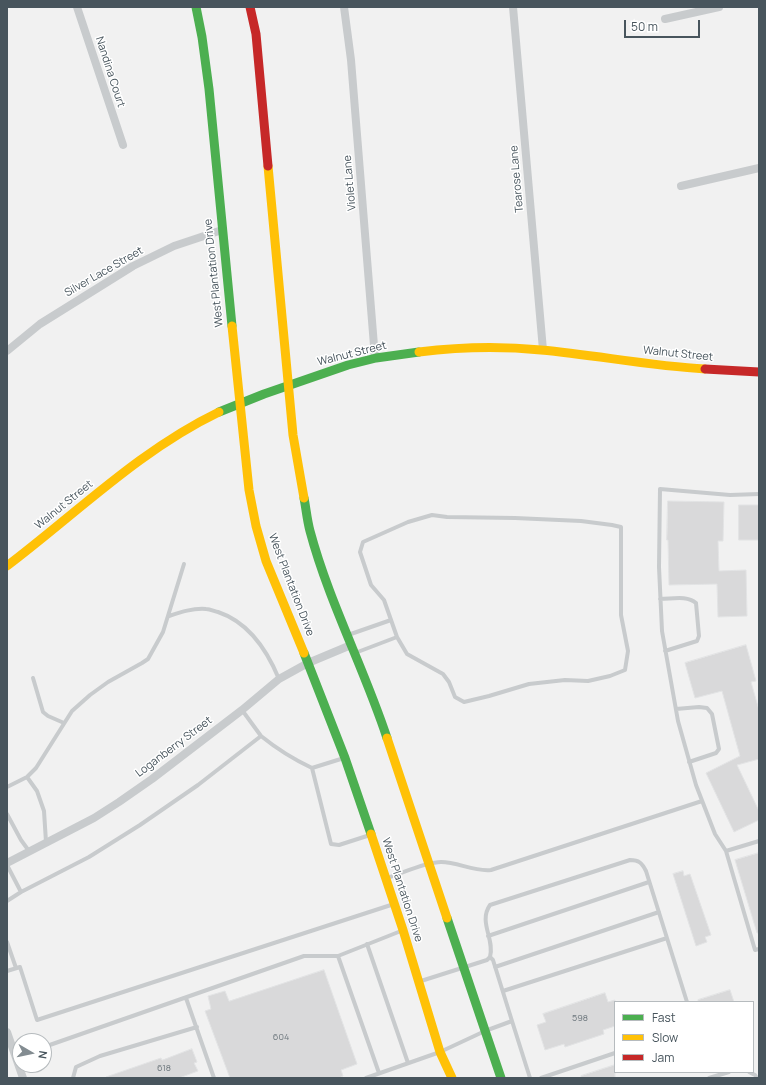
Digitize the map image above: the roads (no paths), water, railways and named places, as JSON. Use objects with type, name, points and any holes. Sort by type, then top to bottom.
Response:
[{"type":"main road","name":"West Plantation Drive","points":[[196,7],[202,37],[209,89],[239,404],[249,490],[256,526],[266,561],[345,758],[403,930],[440,1052],[452,1078]]},
{"type":"main road","points":[[250,7],[256,34],[293,435],[310,530],[333,600],[376,705],[501,1078]]},
{"type":"main road","name":"Walnut Street","points":[[7,566],[29,550],[122,473],[195,425],[239,404],[289,384],[375,358],[428,351],[471,348],[543,350],[695,369],[759,372]]},
{"type":"street","name":"Nandina Court","points":[[77,7],[122,145]]},
{"type":"street","name":"Violet Lane","points":[[344,7],[351,60],[375,358]]},
{"type":"street","name":"Tearose Lane","points":[[513,7],[543,350]]},
{"type":"street","points":[[665,19],[720,7]]},
{"type":"street","points":[[681,186],[759,168]]},
{"type":"street","name":"Silver Lace Street","points":[[7,351],[40,324],[133,266],[174,246],[222,230]]},
{"type":"street","name":"Loganberry Street","points":[[7,864],[46,842],[94,818],[152,779],[242,710],[279,679],[308,663],[353,649]]},
{"type":"street","points":[[7,1032],[12,1043]]},
{"type":"lane","points":[[759,494],[730,495],[660,489],[660,599],[662,631],[676,709],[696,784],[715,834],[726,851],[754,950],[759,949]]},
{"type":"lane","points":[[432,515],[447,517],[515,518],[581,522],[612,524],[621,527],[621,615],[628,651],[625,670],[610,676],[588,681],[565,680],[529,684],[464,702],[455,697],[449,682],[443,674],[407,654],[397,637],[384,600],[371,585],[360,552],[363,542],[408,522],[432,515]]},
{"type":"lane","points":[[7,787],[27,777],[36,768],[72,711],[108,682],[148,659],[163,632],[184,564]]},
{"type":"lane","points":[[660,599],[683,598],[691,599],[696,603],[697,641],[665,651]]},
{"type":"lane","points":[[169,616],[193,609],[207,609],[226,615],[246,627],[260,644],[275,668],[279,679]]},
{"type":"lane","points":[[347,635],[391,620]]},
{"type":"lane","points":[[353,649],[397,637]]},
{"type":"lane","points":[[33,678],[43,712],[48,716],[64,723]]},
{"type":"lane","points":[[676,709],[699,707],[707,708],[712,714],[719,750],[716,753],[689,762]]},
{"type":"lane","points":[[242,710],[261,736],[294,759],[312,768],[345,758]]},
{"type":"lane","points":[[7,901],[21,892],[89,857],[140,825],[198,785],[261,736]]},
{"type":"lane","points":[[312,768],[331,844],[339,845],[371,835]]},
{"type":"lane","points":[[27,777],[37,791],[44,811],[46,842]]},
{"type":"lane","points":[[386,879],[429,864],[446,862],[479,871],[491,870],[702,801]]},
{"type":"lane","points":[[7,814],[21,840],[29,851]]},
{"type":"lane","points":[[726,851],[759,842]]},
{"type":"lane","points":[[419,982],[487,960],[490,957],[492,951],[485,915],[486,910],[490,905],[630,860],[635,860],[643,864],[687,1001]]},
{"type":"lane","points":[[7,864],[21,892]]},
{"type":"lane","points":[[488,936],[649,882]]},
{"type":"lane","points":[[7,971],[20,967],[37,1020],[394,904]]},
{"type":"lane","points":[[495,966],[659,912]]},
{"type":"lane","points":[[52,1044],[304,956],[338,956],[403,930]]},
{"type":"lane","points":[[503,991],[667,938]]},
{"type":"lane","points":[[7,942],[16,968]]},
{"type":"lane","points":[[367,944],[408,1063]]},
{"type":"lane","points":[[338,956],[379,1074]]},
{"type":"lane","points":[[490,957],[495,966],[530,1078]]},
{"type":"lane","points":[[186,998],[214,1078]]},
{"type":"lane","points":[[366,1078],[440,1052],[485,1031],[512,1021]]},
{"type":"lane","points":[[73,1078],[76,1067],[100,1056],[196,1027]]},
{"type":"lane","points":[[541,1078],[614,1053]]},
{"type":"lane","points":[[709,1078],[726,1073]]}]
